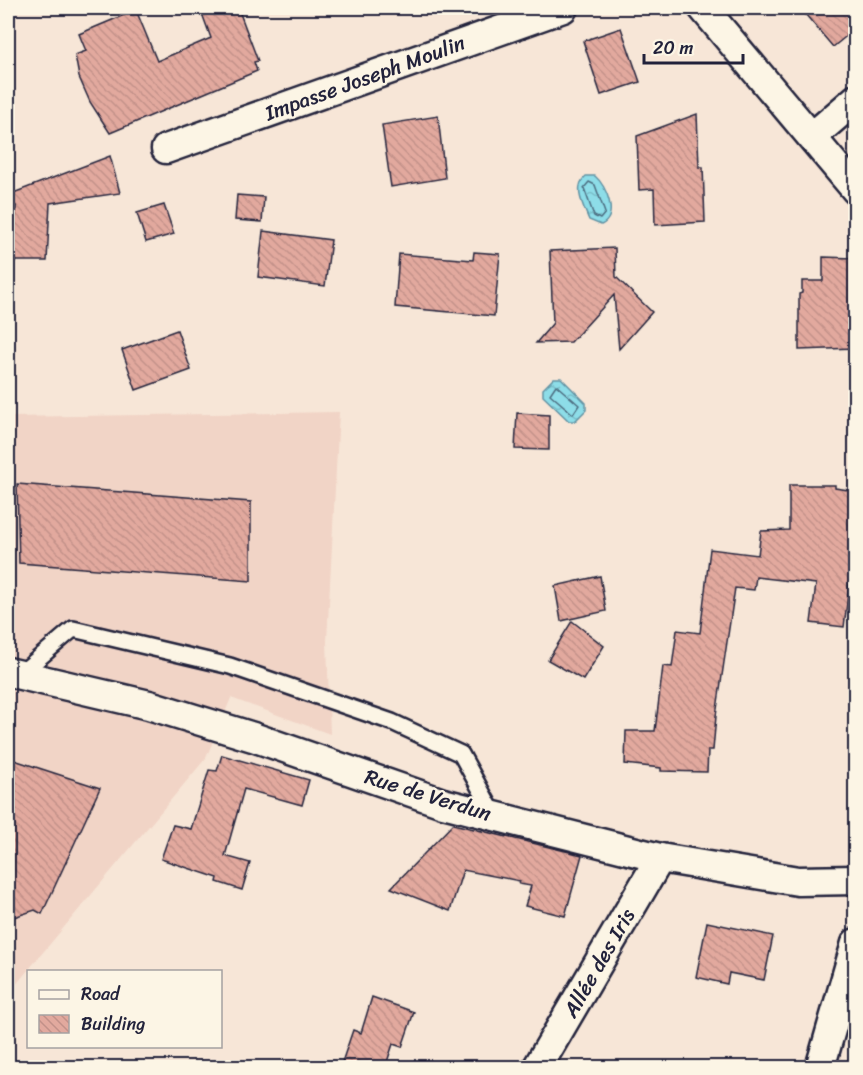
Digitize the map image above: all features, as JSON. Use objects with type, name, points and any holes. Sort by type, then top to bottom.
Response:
[{"type":"street","name":"Impasse Joseph Moulin","points":[[166,149],[563,8]]},
{"type":"street","points":[[703,8],[813,136],[855,190]]},
{"type":"street","points":[[813,136],[855,99]]},
{"type":"street","name":"Rue de Verdun","points":[[13,674],[149,705],[253,737],[443,803],[660,858],[798,881],[855,880]]},
{"type":"street","name":"Allée des Iris","points":[[537,1068],[660,858]]},
{"type":"street","points":[[820,1068],[855,943]]},
{"type":"lane","points":[[13,674],[73,630],[230,666],[392,722],[461,754],[495,816]]},
{"type":"shaded area","points":[[339,412],[327,641],[330,734],[231,698],[206,758],[8,994],[8,417]]},
{"type":"water","points":[[586,176],[595,176],[607,194],[609,215],[601,225],[589,220],[582,203],[579,191]]},
{"type":"water","points":[[554,378],[561,378],[586,403],[586,410],[575,421],[569,421],[543,396],[543,389]]},
{"type":"building","points":[[200,8],[238,8],[258,61],[254,62],[257,71],[110,133],[90,102],[79,77],[75,55],[86,51],[79,34],[136,10],[157,61],[211,38]]},
{"type":"building","points":[[800,8],[855,8],[855,29],[833,47]]},
{"type":"building","points":[[621,28],[640,82],[601,95],[583,41]]},
{"type":"building","points":[[697,114],[699,167],[703,167],[705,222],[655,225],[654,189],[639,190],[637,136]]},
{"type":"building","points":[[438,116],[445,178],[391,187],[382,125]]},
{"type":"building","points":[[110,156],[120,193],[50,203],[47,261],[13,261],[16,206],[8,207],[8,195]]},
{"type":"building","points":[[237,195],[264,197],[262,222],[235,220]]},
{"type":"building","points":[[164,205],[174,234],[146,242],[137,213]]},
{"type":"building","points":[[263,231],[331,240],[325,286],[258,277]]},
{"type":"building","points":[[615,248],[616,277],[652,312],[619,349],[614,295],[571,342],[536,343],[553,323],[550,251]]},
{"type":"building","points":[[474,252],[500,254],[494,316],[395,307],[399,254],[473,260]]},
{"type":"building","points":[[823,257],[853,258],[855,348],[799,350],[799,294],[802,293],[802,281],[823,281]]},
{"type":"building","points":[[177,330],[191,370],[136,390],[122,350]]},
{"type":"building","points":[[517,413],[549,415],[549,450],[515,449]]},
{"type":"building","points":[[17,484],[251,502],[251,581],[19,563]]},
{"type":"building","points":[[789,485],[835,485],[835,488],[855,491],[855,555],[853,554],[844,627],[811,623],[816,584],[756,577],[754,590],[735,588],[713,750],[708,750],[707,772],[661,771],[661,768],[625,764],[626,731],[655,731],[663,666],[672,667],[677,630],[700,633],[710,549],[758,555],[761,531],[789,530]]},
{"type":"building","points":[[600,576],[606,611],[561,621],[555,586]]},
{"type":"building","points":[[572,621],[604,646],[583,680],[548,660]]},
{"type":"building","points":[[222,755],[309,780],[302,805],[244,789],[225,856],[250,863],[242,890],[217,882],[218,878],[161,859],[173,825],[191,829],[209,770],[217,771]]},
{"type":"building","points":[[8,758],[100,788],[42,914],[35,910],[8,919]]},
{"type":"building","points":[[453,824],[582,855],[565,916],[525,906],[531,886],[519,884],[520,881],[463,870],[450,911],[391,888]]},
{"type":"building","points":[[707,922],[773,936],[764,980],[729,973],[727,984],[696,977]]},
{"type":"building","points":[[372,997],[414,1012],[402,1047],[393,1044],[385,1068],[340,1068],[353,1030],[361,1033]]}]
